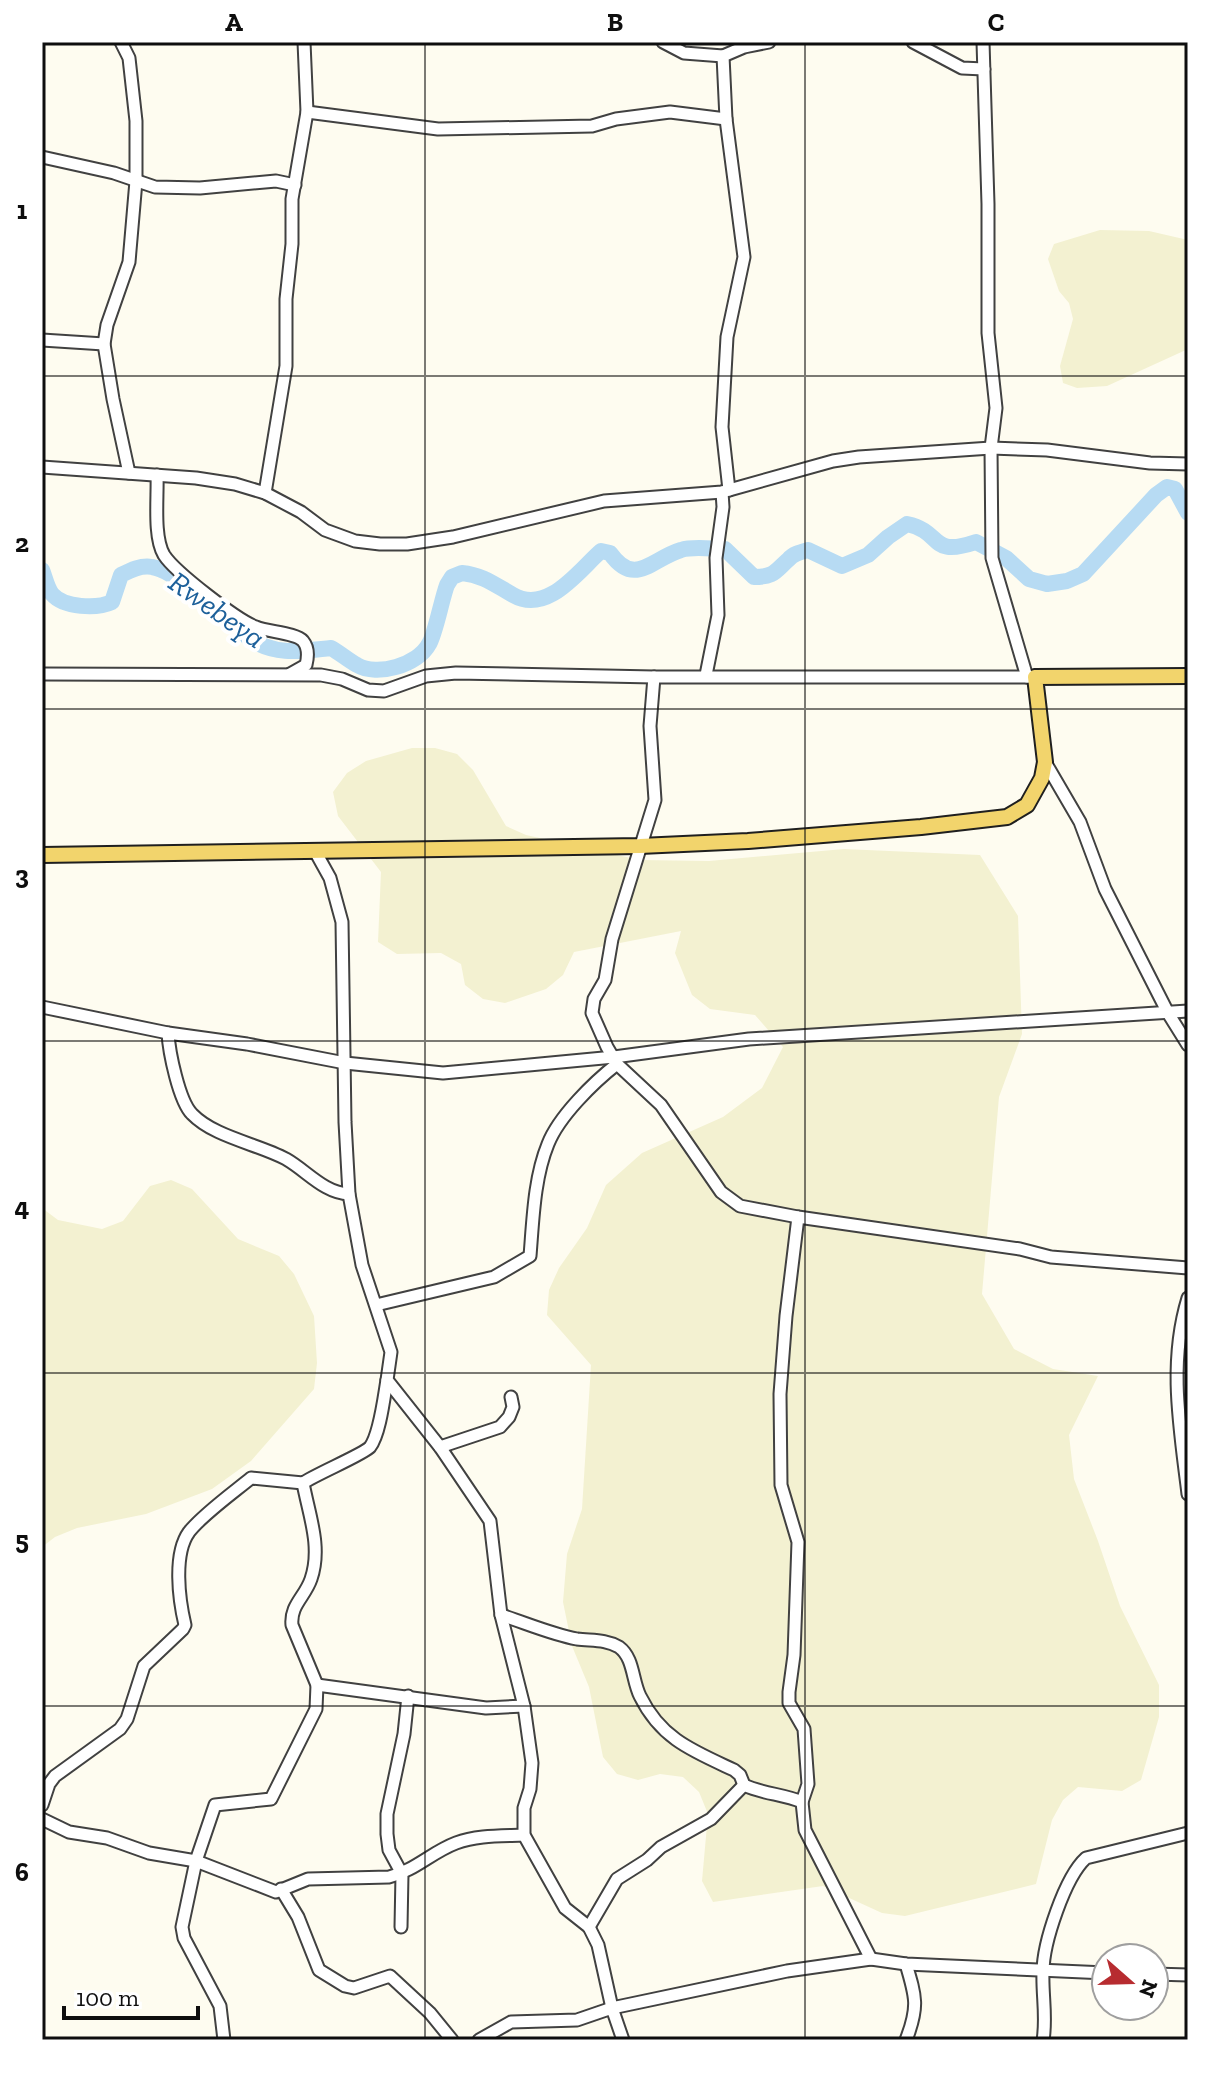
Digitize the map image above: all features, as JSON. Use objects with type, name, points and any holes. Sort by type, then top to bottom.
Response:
[{"type":"main road","points":[[42,855],[640,846],[842,834],[1007,817],[1027,805],[1035,795],[1045,762],[1031,677],[1188,676]]},
{"type":"street","points":[[121,42],[129,58],[136,121],[136,181],[129,262],[107,325],[104,344],[129,473]]},
{"type":"street","points":[[265,493],[286,366],[286,299],[295,185],[307,112],[304,42]]},
{"type":"street","points":[[663,42],[684,53],[723,56],[744,47],[769,42]]},
{"type":"street","points":[[913,42],[962,68],[984,69]]},
{"type":"street","points":[[42,674],[321,675],[342,679],[368,690],[384,691],[426,676],[456,673],[654,677],[1031,677],[992,558],[991,448],[996,408],[988,333],[983,42]]},
{"type":"street","points":[[706,675],[718,615],[716,558],[725,491],[722,427],[727,337],[744,257],[726,119],[723,56]]},
{"type":"street","points":[[307,112],[438,129],[592,126],[670,112],[726,119]]},
{"type":"street","points":[[42,157],[114,173],[155,187],[200,188],[276,181],[295,185]]},
{"type":"street","points":[[42,340],[104,344]]},
{"type":"street","points":[[42,467],[235,484],[265,493],[301,512],[325,530],[355,541],[407,544],[453,537],[604,501],[725,491],[846,459],[991,448],[1047,450],[1150,463],[1188,464]]},
{"type":"street","points":[[157,475],[159,538],[164,554],[200,588],[254,627],[285,636],[295,635],[305,643],[308,655],[306,665],[290,674]]},
{"type":"street","points":[[654,677],[650,726],[655,800],[612,939],[605,980],[594,999],[592,1013],[616,1060],[661,1105],[729,1201],[798,1217],[1020,1249],[1051,1257],[1188,1268]]},
{"type":"street","points":[[1045,762],[1080,822],[1105,889],[1168,1013],[1188,1045]]},
{"type":"street","points":[[42,1805],[55,1776],[120,1729],[127,1719],[144,1666],[183,1629],[185,1625],[178,1597],[181,1556],[189,1531],[251,1478],[303,1483],[321,1471],[368,1450],[374,1440],[391,1352],[362,1265],[349,1194],[342,922],[330,878],[315,851]]},
{"type":"street","points":[[42,1007],[168,1033],[345,1063],[443,1073],[616,1060],[749,1039],[1188,1011]]},
{"type":"street","points":[[168,1033],[169,1057],[190,1113],[207,1126],[286,1159],[336,1194],[349,1194]]},
{"type":"street","points":[[376,1305],[494,1277],[530,1256],[535,1203],[547,1145],[557,1127],[616,1060]]},
{"type":"street","points":[[798,1217],[780,1394],[781,1485],[798,1542],[789,1703],[804,1729],[808,1784],[802,1802],[805,1830],[871,1959]]},
{"type":"street","points":[[1188,1298],[1182,1317],[1176,1370],[1188,1494]]},
{"type":"street","points":[[387,1380],[440,1447],[490,1521],[501,1615],[524,1706],[532,1763],[530,1789],[524,1808],[524,1835],[565,1908],[589,1927],[598,1945],[612,2008],[623,2040]]},
{"type":"street","points":[[440,1447],[500,1427],[513,1407],[511,1397]]},
{"type":"street","points":[[224,2040],[220,2006],[184,1938],[182,1927],[196,1861],[215,1805],[271,1799],[316,1709],[317,1685],[291,1616],[310,1582],[316,1546],[303,1483]]},
{"type":"street","points":[[501,1615],[577,1639],[603,1641],[617,1646],[627,1654],[640,1695],[659,1726],[681,1746],[734,1770],[744,1785],[802,1802]]},
{"type":"street","points":[[317,1685],[486,1708],[524,1706]]},
{"type":"street","points":[[401,1927],[402,1874],[389,1850],[387,1824],[408,1696]]},
{"type":"street","points":[[589,1927],[617,1879],[661,1847],[711,1819],[744,1785]]},
{"type":"street","points":[[42,1819],[69,1832],[107,1838],[149,1853],[196,1861],[276,1892],[308,1879],[389,1877],[402,1874],[463,1841],[524,1835]]},
{"type":"street","points":[[1043,2040],[1044,1954],[1054,1918],[1078,1865],[1086,1858],[1188,1833]]},
{"type":"street","points":[[281,1889],[298,1917],[319,1970],[354,1988],[390,1976],[430,2013],[452,2040]]},
{"type":"street","points":[[479,2040],[511,2022],[577,2020],[612,2008],[800,1968],[871,1959],[906,1964],[1090,1972]]},
{"type":"street","points":[[906,1964],[914,1992],[915,2016],[906,2040]]},
{"type":"shaded area","points":[[1100,230],[1149,231],[1188,240],[1188,349],[1107,386],[1077,388],[1063,383],[1060,366],[1073,319],[1069,303],[1059,291],[1048,259],[1054,244]]},
{"type":"shaded area","points":[[412,748],[435,748],[457,754],[473,770],[506,826],[526,835],[640,860],[709,861],[844,849],[980,855],[1018,916],[1022,1034],[999,1097],[982,1294],[1014,1349],[1053,1369],[1098,1376],[1069,1435],[1074,1479],[1120,1606],[1159,1685],[1159,1717],[1141,1780],[1122,1791],[1078,1787],[1063,1800],[1052,1820],[1036,1884],[905,1916],[882,1913],[823,1886],[713,1902],[702,1881],[708,1814],[699,1792],[683,1777],[660,1774],[638,1780],[617,1774],[603,1757],[589,1687],[572,1646],[563,1602],[567,1554],[582,1509],[591,1365],[547,1315],[549,1290],[559,1268],[587,1228],[606,1185],[642,1153],[723,1117],[762,1088],[783,1047],[755,1015],[710,1009],[692,995],[675,953],[681,931],[574,952],[563,975],[546,989],[505,1003],[483,999],[465,985],[461,964],[441,953],[397,954],[378,942],[381,872],[338,816],[333,792],[347,773],[366,761]]},
{"type":"shaded area","points":[[171,1180],[192,1189],[238,1239],[279,1256],[294,1274],[314,1316],[317,1363],[314,1389],[251,1461],[212,1489],[146,1514],[77,1528],[55,1537],[42,1547],[42,1208],[58,1220],[102,1229],[123,1221],[150,1186]]},
{"type":"waterway","name":"Rwebeya","points":[[42,570],[50,592],[57,599],[72,605],[90,606],[112,602],[121,575],[140,567],[152,567],[175,577],[260,644],[289,651],[331,648],[357,665],[375,670],[407,663],[424,651],[434,633],[447,585],[452,577],[462,573],[483,578],[526,600],[538,599],[562,588],[601,551],[610,553],[627,569],[636,570],[681,550],[697,548],[725,549],[754,577],[761,577],[808,550],[842,566],[868,555],[907,524],[950,547],[976,542],[1006,558],[1029,579],[1047,584],[1067,581],[1083,574],[1167,487],[1175,489],[1188,513]]}]
